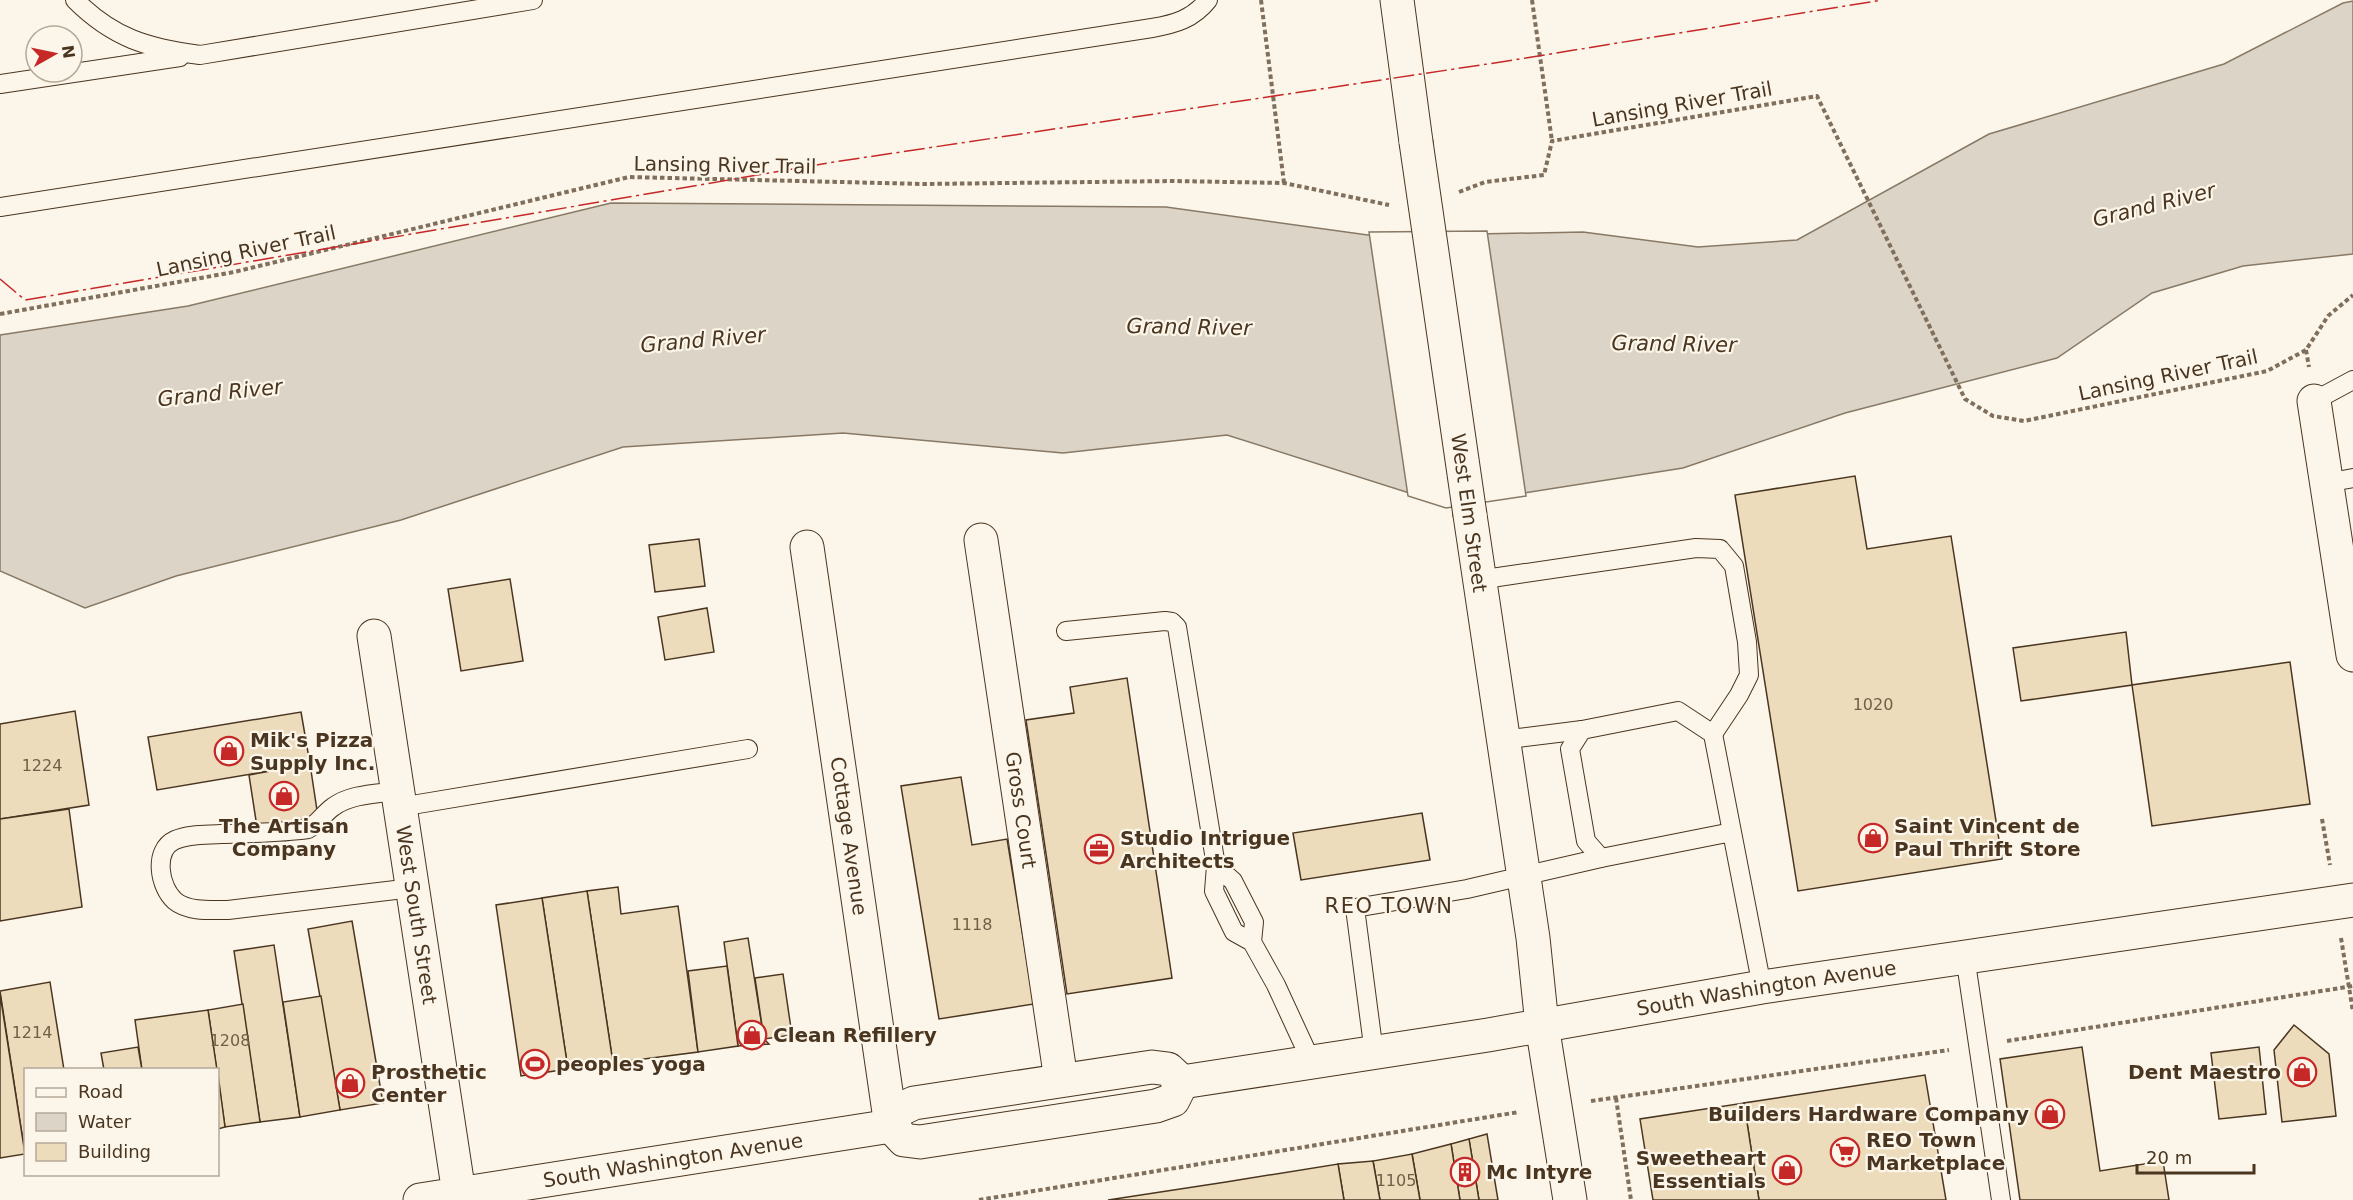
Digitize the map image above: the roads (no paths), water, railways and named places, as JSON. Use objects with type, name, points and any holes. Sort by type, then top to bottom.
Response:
[{"type":"street","name":"West Elm Street","points":[[1396,0],[1478,580],[1533,938],[1542,1025],[1570,1200]]},
{"type":"street","points":[[2314,401],[2340,480],[2353,655]]},
{"type":"street","name":"Gross Court","points":[[981,540],[1061,1080]]},
{"type":"street","name":"Cottage Avenue","points":[[807,547],[891,1125]]},
{"type":"street","name":"West South Street","points":[[374,636],[460,1197]]},
{"type":"street","name":"South Washington Avenue","points":[[1182,1082],[1374,1053],[1762,987],[2353,900]]},
{"type":"street","points":[[1152,1066],[1168,1069],[1182,1082],[1173,1100],[1156,1106],[920,1142],[903,1140],[891,1125],[899,1110],[914,1103],[1152,1066]]},
{"type":"street","name":"South Washington Avenue","points":[[420,1200],[460,1197],[891,1125]]},
{"type":"lane","points":[[75,0],[106,27],[126,39],[166,51],[200,55]]},
{"type":"lane","points":[[0,84],[200,55],[533,0]]},
{"type":"lane","points":[[0,207],[1152,28],[1189,18],[1208,0]]},
{"type":"lane","points":[[2314,401],[2353,380]]},
{"type":"lane","points":[[1478,580],[1696,548],[1720,549],[1734,566],[1747,642],[1749,675],[1739,695],[1713,734],[1762,987]]},
{"type":"lane","points":[[1066,631],[1165,621],[1172,622],[1177,627],[1216,866],[1233,881],[1254,922],[1252,942],[1276,985],[1312,1063]]},
{"type":"lane","points":[[1502,740],[1582,730],[1678,711],[1713,734]]},
{"type":"lane","points":[[1582,730],[1570,749],[1586,841],[1601,858]]},
{"type":"lane","points":[[412,888],[228,910],[189,908],[175,902],[164,882],[161,870],[162,857],[166,846],[174,841],[196,835],[308,829],[317,824],[332,807],[342,801],[398,799],[748,749]]},
{"type":"lane","points":[[1374,1053],[1355,908],[1467,889],[1523,874],[1732,832]]},
{"type":"lane","points":[[1965,956],[2001,1200]]},
{"type":"water","name":"Grand River","points":[[2353,1],[2353,254],[2243,266],[2152,293],[2057,358],[1845,413],[1683,468],[1447,505],[1227,435],[1063,453],[843,433],[623,447],[401,520],[176,576],[85,608],[0,571],[0,335],[188,306],[611,203],[1166,207],[1375,236],[1583,232],[1698,247],[1797,240],[1989,134],[2224,64],[2343,3]]},
{"type":"place","name":"Mik's Pizza Supply Inc.","points":[[229,751]]},
{"type":"place","name":"The Artisan Company","points":[[284,796]]},
{"type":"place","name":"Saint Vincent de Paul Thrift Store","points":[[1873,838]]},
{"type":"place","name":"Studio Intrigue Architects","points":[[1099,849]]},
{"type":"place","name":"Clean Refillery","points":[[752,1035]]},
{"type":"place","name":"peoples yoga","points":[[535,1064]]},
{"type":"place","name":"Dent Maestro","points":[[2302,1072]]},
{"type":"place","name":"Prosthetic Center","points":[[350,1083]]},
{"type":"place","name":"Builders Hardware Company","points":[[2050,1114]]},
{"type":"place","name":"REO Town Marketplace","points":[[1845,1152]]},
{"type":"place","name":"Sweetheart Essentials","points":[[1787,1170]]},
{"type":"place","name":"Mc Intyre","points":[[1465,1172]]},
{"type":"district","name":"REO TOWN","points":[[1389,906]]}]
